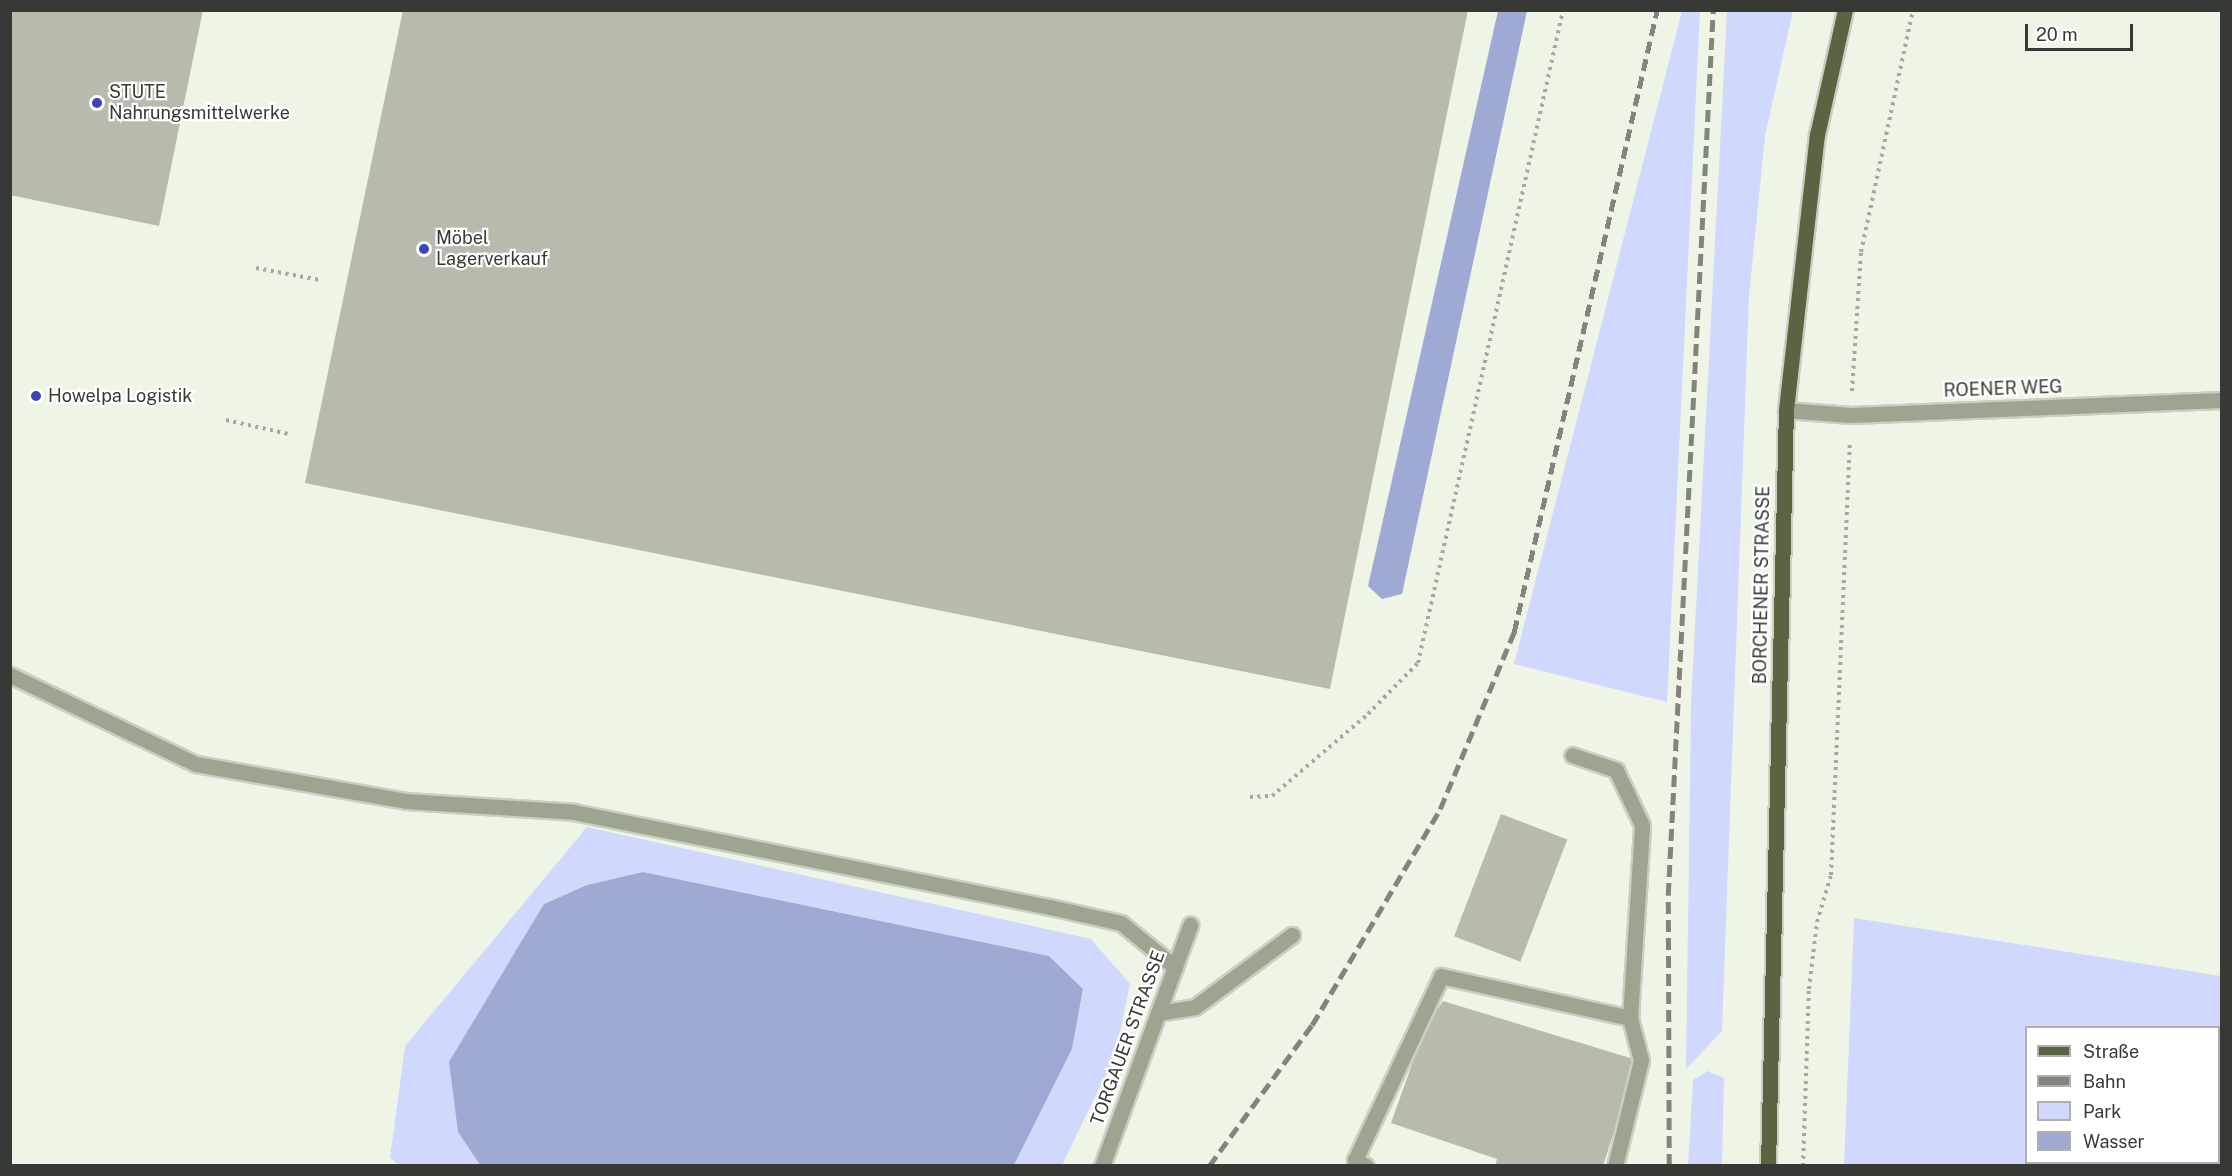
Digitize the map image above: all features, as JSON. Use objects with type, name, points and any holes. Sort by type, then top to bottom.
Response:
[{"type":"main road","name":"BORCHENER STRASSE","points":[[1768,1166],[1786,410],[1817,135],[1845,10]]},
{"type":"street","name":"ROENER WEG","points":[[1786,410],[1851,415],[2222,400]]},
{"type":"street","points":[[10,675],[196,764],[406,801],[574,812],[1050,907],[1121,923],[1175,967]]},
{"type":"street","points":[[1572,755],[1616,770],[1642,825],[1630,1018],[1641,1060],[1615,1166]]},
{"type":"street","name":"TORGAUER STRASSE","points":[[1102,1166],[1190,925]]},
{"type":"street","points":[[1158,1013],[1195,1007],[1292,935]]},
{"type":"street","points":[[1365,1166],[1355,1160],[1441,976],[1630,1018]]},
{"type":"path","points":[[1250,796],[1272,796],[1368,714],[1419,663],[1563,10]]},
{"type":"path","points":[[1803,1166],[1809,989],[1817,922],[1831,875],[1851,415],[1861,252],[1913,10]]},
{"type":"path","points":[[256,268],[320,280]]},
{"type":"path","points":[[226,420],[288,434]]},
{"type":"green space","points":[[1682,11],[1700,11],[1667,702],[1514,664]]},
{"type":"green space","points":[[1727,11],[1793,11],[1765,136],[1749,296],[1722,1031],[1686,1069],[1691,704]]},
{"type":"green space","points":[[587,827],[1091,939],[1130,984],[1115,1056],[1062,1165],[1014,1165],[1072,1049],[1083,990],[1049,956],[643,872],[587,885],[544,904],[458,1132],[480,1165],[399,1165],[390,1158],[405,1046]]},
{"type":"green space","points":[[1854,918],[2221,976],[2221,1165],[1844,1165]]},
{"type":"green space","points":[[1708,1071],[1724,1078],[1722,1165],[1688,1165],[1693,1080]]},
{"type":"water","points":[[1498,11],[1527,11],[1402,594],[1382,599],[1368,586]]},
{"type":"water","points":[[643,872],[1049,956],[1083,989],[1072,1049],[1014,1165],[480,1165],[458,1132],[449,1062],[544,904],[587,885]]},
{"type":"building","name":"STUTE Nahrungsmittelwerke","points":[[10,10],[203,10],[159,226],[10,195]]},
{"type":"building","points":[[403,10],[1468,10],[1330,689],[305,483]]},
{"type":"building","points":[[1501,814],[1567,839],[1520,962],[1454,936]]},
{"type":"building","points":[[1443,1001],[1637,1060],[1603,1166],[1495,1166],[1497,1159],[1391,1123],[1426,1025]]},
{"type":"railway","points":[[1209,1166],[1312,1025],[1440,809],[1514,632],[1657,10]]},
{"type":"railway","points":[[1669,1166],[1668,895],[1713,10]]},
{"type":"place","name":"STUTE Nahrungsmittelwerke","points":[[97,103]]},
{"type":"place","name":"Möbel Lagerverkauf","points":[[424,249]]},
{"type":"place","name":"Howelpa Logistik","points":[[36,396]]}]
